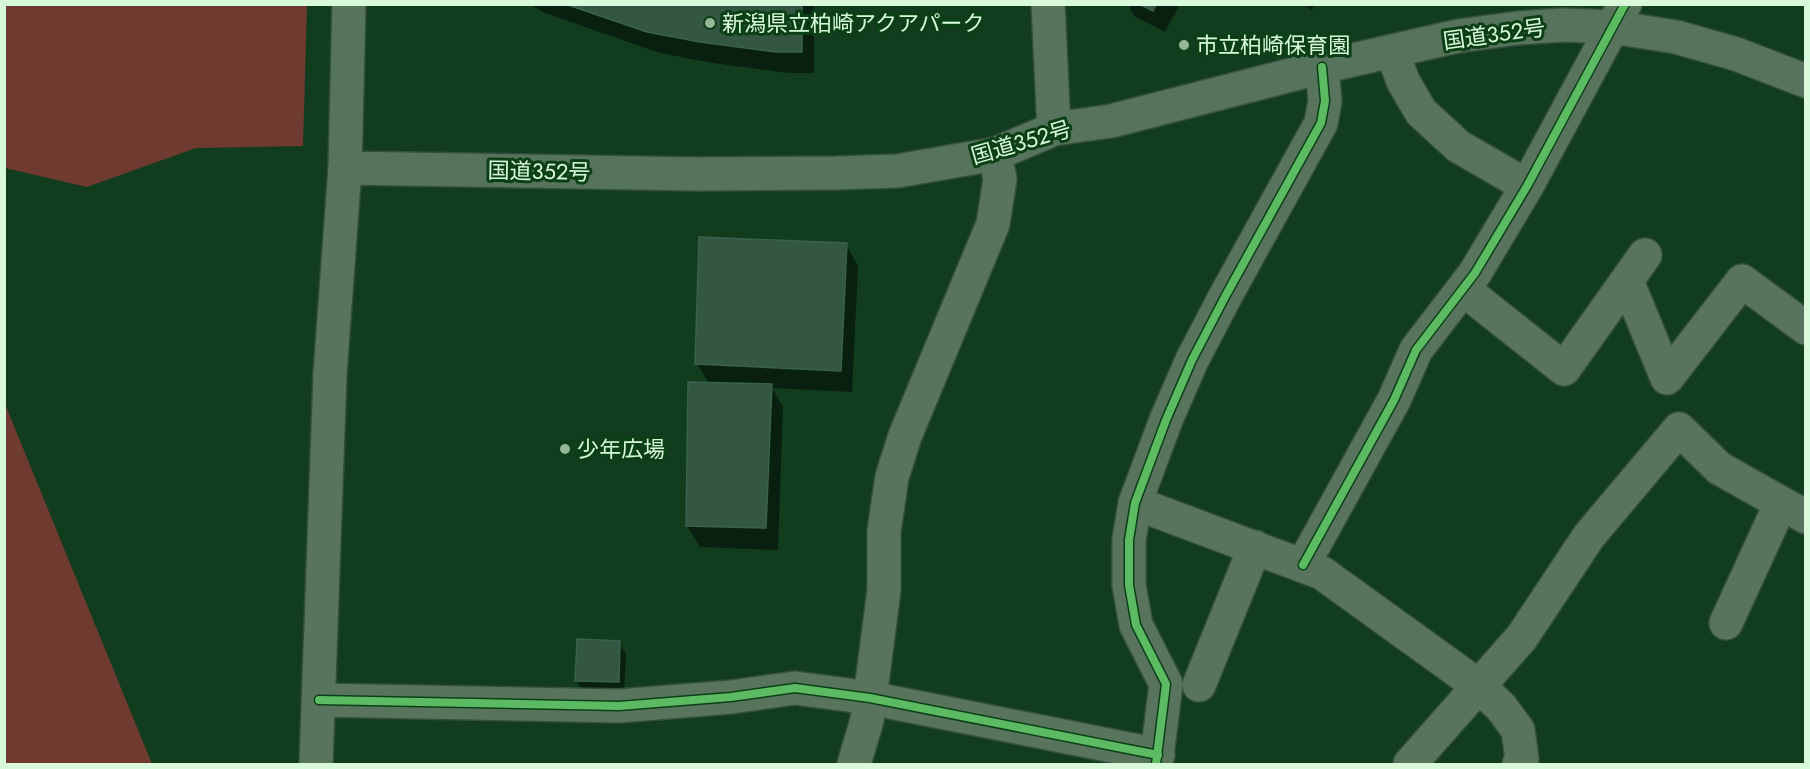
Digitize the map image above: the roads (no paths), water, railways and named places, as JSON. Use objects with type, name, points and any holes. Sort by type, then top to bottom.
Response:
[{"type":"highway","points":[[345,168],[349,4]]},
{"type":"highway","name":"国道352号","points":[[345,168],[698,174],[897,171],[996,153],[1054,129],[1111,121],[1322,67],[1458,36],[1563,25],[1619,16],[1676,38],[1726,51],[1806,81]]},
{"type":"street","points":[[1048,4],[1054,129]]},
{"type":"street","points":[[1303,565],[1394,400],[1416,350],[1475,273],[1527,186],[1619,16]]},
{"type":"street","points":[[1392,51],[1403,81],[1421,112],[1458,146],[1527,186]]},
{"type":"street","points":[[319,700],[619,705],[731,697],[795,688],[870,698],[1157,760],[1167,684],[1140,635],[1134,615],[1129,585],[1129,540],[1135,503],[1162,429],[1192,360],[1321,123],[1325,101],[1322,67]]},
{"type":"street","points":[[854,765],[867,720],[870,698],[884,590],[884,531],[892,477],[905,436],[993,224],[1000,179],[996,153]]},
{"type":"street","points":[[316,765],[330,374],[345,168]]},
{"type":"street","points":[[1463,290],[1564,369],[1636,268],[1667,378],[1742,281],[1806,328]]},
{"type":"street","points":[[1410,765],[1522,637],[1589,537],[1679,429],[1719,468],[1793,510],[1726,623]]},
{"type":"street","points":[[1135,503],[1322,573],[1480,687],[1501,707],[1518,730],[1522,759],[1520,765]]},
{"type":"street","points":[[1199,685],[1255,547]]},
{"type":"place","name":"新潟県立柏崎アクアパーク","points":[[710,23]]},
{"type":"place","name":"市立柏崎保育園","points":[[1184,45]]},
{"type":"place","name":"少年広場","points":[[565,449]]}]
